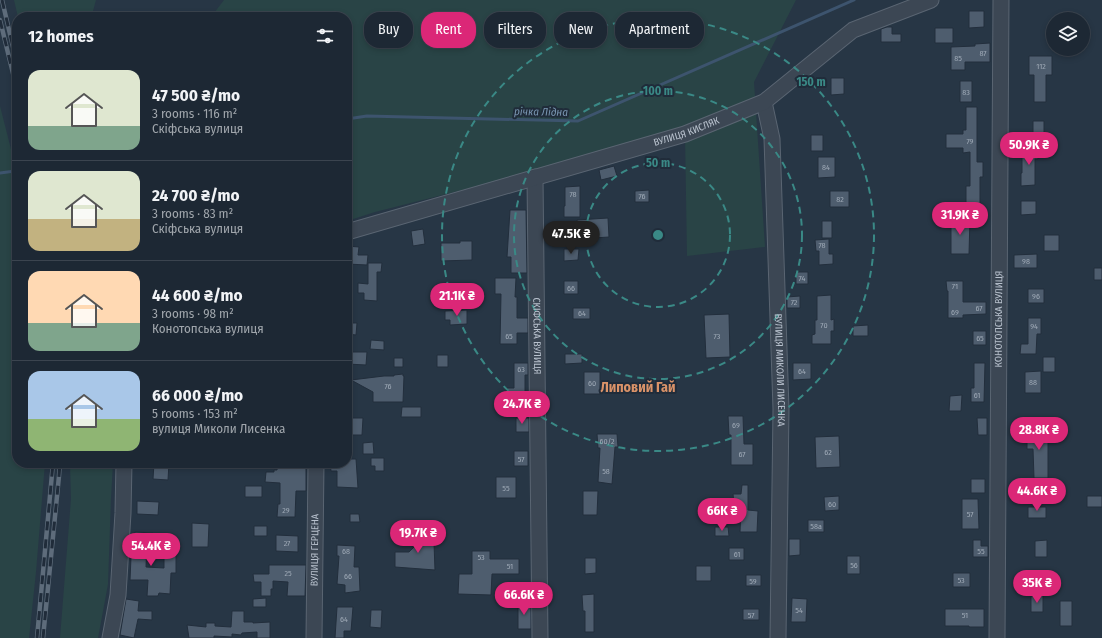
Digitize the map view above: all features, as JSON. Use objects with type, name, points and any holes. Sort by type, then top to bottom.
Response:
[{"type":"street","name":"ВУЛИЦЯ КИСЛЯК","points":[[352,231],[685,134],[764,102],[853,30],[931,0]]},
{"type":"street","name":"КОНОТОПСЬКА ВУЛИЦЯ","points":[[997,638],[1001,0]]},
{"type":"street","name":"ВУЛИЦЯ МИКОЛИ ЛИСЕНКА","points":[[764,102],[772,139],[782,409],[778,638]]},
{"type":"street","name":"СКІФСЬКА ВУЛИЦЯ","points":[[535,177],[540,638]]},
{"type":"street","points":[[110,638],[118,596],[124,468]]},
{"type":"street","name":"ВУЛИЦЯ ГЕРЦЕНА","points":[[314,638],[316,468]]},
{"type":"green space","points":[[14,0],[96,0],[94,12],[17,12]]},
{"type":"green space","points":[[224,0],[796,0],[754,82],[765,247],[687,256],[685,134],[375,212],[352,219],[352,12],[215,12]]},
{"type":"green space","points":[[0,106],[12,153],[12,468],[45,468],[29,638],[0,638]]},
{"type":"green space","points":[[70,468],[113,468],[108,584],[98,638],[60,638],[71,499]]},
{"type":"building","points":[[969,11],[984,11],[984,27],[969,28]]},
{"type":"building","points":[[892,27],[892,34],[901,34],[901,42],[881,42],[881,29]]},
{"type":"building","points":[[935,28],[953,28],[953,43],[935,43]]},
{"type":"building","points":[[990,43],[990,62],[965,62],[965,70],[951,70],[951,47],[975,46],[975,44]]},
{"type":"building","points":[[1029,56],[1052,56],[1052,75],[1046,75],[1046,102],[1034,102],[1034,75],[1029,75]]},
{"type":"building","points":[[831,78],[844,78],[844,94],[831,95]]},
{"type":"building","points":[[960,81],[972,81],[972,102],[960,102]]},
{"type":"building","points":[[966,107],[977,107],[977,162],[983,162],[983,177],[980,177],[980,206],[966,206],[966,186],[970,186],[970,152],[963,153],[963,148],[946,148],[946,134],[963,134],[963,130],[966,130]]},
{"type":"building","points":[[1033,121],[1044,121],[1044,136],[1033,136]]},
{"type":"building","points":[[811,135],[823,135],[823,151],[811,151]]},
{"type":"building","points":[[1022,148],[1038,148],[1038,159],[1035,159],[1035,185],[1021,186]]},
{"type":"building","points":[[818,157],[835,157],[835,177],[818,178]]},
{"type":"building","points":[[614,166],[617,176],[601,180],[599,170]]},
{"type":"building","points":[[580,186],[580,217],[564,217],[565,187]]},
{"type":"building","points":[[649,190],[649,202],[635,202],[635,191]]},
{"type":"building","points":[[830,191],[849,191],[849,207],[830,207]]},
{"type":"building","points":[[1021,201],[1036,201],[1036,214],[1021,215]]},
{"type":"building","points":[[510,210],[526,210],[527,273],[511,273],[511,257],[507,257]]},
{"type":"building","points":[[608,218],[609,237],[578,239],[577,220]]},
{"type":"building","points":[[951,218],[970,218],[969,254],[951,254]]},
{"type":"building","points":[[822,221],[832,221],[832,238],[822,238]]},
{"type":"building","points":[[423,229],[425,244],[413,246],[411,231]]},
{"type":"building","points":[[1044,235],[1059,235],[1059,251],[1044,251]]},
{"type":"building","points":[[829,239],[829,254],[833,254],[833,264],[819,265],[819,251],[816,251],[815,240]]},
{"type":"building","points":[[460,241],[472,241],[472,260],[441,261],[441,243],[460,243]]},
{"type":"building","points":[[352,246],[359,247],[358,255],[368,255],[367,265],[352,264]]},
{"type":"building","points":[[564,249],[579,249],[578,260],[564,261]]},
{"type":"building","points":[[1037,254],[1037,268],[1014,268],[1014,255]]},
{"type":"building","points":[[368,263],[382,263],[381,272],[377,272],[377,301],[364,300],[364,293],[358,293],[358,283],[368,284]]},
{"type":"building","points":[[1094,268],[1102,268],[1102,280],[1094,280]]},
{"type":"building","points":[[796,272],[808,272],[808,284],[796,284]]},
{"type":"building","points":[[495,278],[516,278],[515,297],[517,297],[517,318],[528,318],[528,333],[517,333],[517,344],[500,344],[501,294],[495,294]]},
{"type":"building","points":[[564,281],[578,281],[578,294],[564,294]]},
{"type":"building","points":[[946,281],[963,281],[963,302],[986,302],[986,314],[963,315],[963,318],[948,318],[948,291]]},
{"type":"building","points":[[1028,289],[1044,289],[1044,303],[1028,303]]},
{"type":"building","points":[[831,295],[831,320],[834,319],[834,331],[831,331],[831,344],[812,344],[812,335],[815,334],[815,320],[817,320],[817,296]]},
{"type":"building","points":[[800,296],[800,308],[787,308],[787,297]]},
{"type":"building","points":[[573,308],[590,308],[590,319],[573,319]]},
{"type":"building","points":[[467,310],[467,324],[450,325],[450,320],[445,320],[445,311]]},
{"type":"building","points":[[729,314],[730,357],[706,358],[704,315]]},
{"type":"building","points":[[1028,318],[1041,318],[1041,334],[1037,334],[1036,354],[1020,354],[1021,344],[1028,344]]},
{"type":"building","points":[[352,323],[357,323],[356,335],[352,335]]},
{"type":"building","points":[[868,325],[868,336],[853,336],[853,326]]},
{"type":"building","points":[[973,331],[986,331],[986,345],[973,345]]},
{"type":"building","points":[[371,340],[384,341],[384,350],[370,349]]},
{"type":"building","points":[[352,352],[367,352],[366,365],[352,364]]},
{"type":"building","points":[[565,354],[582,354],[582,363],[565,364]]},
{"type":"building","points":[[437,355],[448,355],[448,367],[437,367]]},
{"type":"building","points":[[1043,357],[1055,357],[1055,372],[1043,372]]},
{"type":"building","points":[[394,358],[403,358],[403,367],[394,367]]},
{"type":"building","points":[[514,363],[528,363],[528,375],[525,375],[525,403],[507,403],[507,388],[514,388]]},
{"type":"building","points":[[793,363],[811,363],[811,379],[793,380]]},
{"type":"building","points":[[974,363],[985,363],[984,402],[971,402],[971,388],[974,388]]},
{"type":"building","points":[[1041,371],[1041,393],[1025,393],[1025,372]]},
{"type":"building","points":[[584,372],[600,372],[600,394],[584,394]]},
{"type":"building","points":[[403,374],[404,376],[403,402],[373,402],[373,392],[352,381],[394,376]]},
{"type":"building","points":[[962,395],[961,411],[949,411],[950,396]]},
{"type":"building","points":[[402,407],[421,407],[421,417],[401,417]]},
{"type":"building","points":[[728,416],[743,416],[744,444],[753,444],[753,465],[731,465],[731,435],[729,435]]},
{"type":"building","points":[[352,418],[363,418],[362,435],[352,435]]},
{"type":"building","points":[[516,418],[529,418],[529,432],[516,432]]},
{"type":"building","points":[[977,418],[987,418],[987,435],[978,435]]},
{"type":"building","points":[[1027,428],[1048,429],[1048,478],[1034,478],[1033,449],[1027,449]]},
{"type":"building","points":[[597,434],[617,434],[618,447],[615,447],[612,484],[598,482],[600,448],[598,448]]},
{"type":"building","points":[[839,436],[840,467],[816,468],[815,437]]},
{"type":"building","points":[[373,442],[374,454],[363,454],[363,443]]},
{"type":"building","points":[[514,451],[528,451],[528,466],[514,466]]},
{"type":"building","points":[[371,458],[384,458],[384,471],[375,471],[375,466],[371,466]]},
{"type":"building","points":[[352,459],[356,459],[358,488],[337,487],[337,471],[331,471],[331,468],[352,468]]},
{"type":"building","points":[[154,468],[169,468],[168,480],[153,479]]},
{"type":"building","points":[[277,468],[306,468],[306,491],[296,491],[295,517],[277,517],[278,504],[280,504],[280,483],[265,482],[266,472],[274,472],[274,470],[277,470]]},
{"type":"building","points":[[496,477],[516,477],[516,498],[496,498]]},
{"type":"building","points":[[971,479],[985,479],[985,493],[971,493]]},
{"type":"building","points":[[742,485],[748,485],[748,510],[758,511],[757,532],[740,532],[741,504],[734,504],[733,494],[741,494]]},
{"type":"building","points":[[245,486],[262,486],[262,497],[245,497]]},
{"type":"building","points":[[583,491],[598,491],[597,515],[583,515]]},
{"type":"building","points":[[839,496],[839,510],[825,511],[824,497]]},
{"type":"building","points":[[1087,496],[1102,496],[1102,507],[1087,507]]},
{"type":"building","points":[[962,499],[978,499],[979,529],[962,529]]},
{"type":"building","points":[[137,501],[159,502],[158,515],[137,514]]},
{"type":"building","points":[[1028,507],[1046,507],[1046,518],[1028,518]]},
{"type":"building","points":[[350,514],[359,514],[360,522],[350,522]]},
{"type":"building","points":[[808,520],[824,520],[824,532],[808,532]]},
{"type":"building","points":[[192,523],[209,524],[208,547],[192,547]]},
{"type":"building","points":[[254,526],[267,526],[267,536],[254,536]]},
{"type":"building","points":[[715,527],[728,527],[729,536],[715,536]]},
{"type":"building","points":[[422,528],[431,529],[429,542],[434,543],[435,570],[395,567],[395,552],[409,552],[415,546],[416,540],[422,534]]},
{"type":"building","points":[[135,532],[153,533],[152,544],[147,543],[146,567],[164,568],[164,554],[176,555],[176,573],[171,573],[170,594],[159,593],[158,596],[147,596],[148,580],[130,580],[131,557],[134,557]]},
{"type":"building","points":[[276,535],[298,536],[298,552],[276,551]]},
{"type":"building","points":[[789,539],[800,539],[800,555],[789,556]]},
{"type":"building","points":[[973,540],[981,540],[981,546],[988,546],[988,557],[973,557]]},
{"type":"building","points":[[1047,540],[1047,557],[1035,557],[1035,541]]},
{"type":"building","points":[[337,545],[355,546],[354,567],[359,567],[360,591],[345,593],[345,585],[337,584],[339,556],[337,556]]},
{"type":"building","points":[[729,548],[744,548],[744,560],[729,560]]},
{"type":"building","points":[[472,551],[490,551],[490,559],[519,559],[519,574],[492,574],[491,595],[458,594],[459,574],[472,574]]},
{"type":"building","points":[[847,556],[860,556],[860,574],[847,574]]},
{"type":"building","points":[[585,558],[596,558],[596,573],[585,574]]},
{"type":"building","points":[[269,565],[306,565],[305,596],[287,596],[288,582],[273,581],[271,596],[261,596],[261,582],[254,582],[253,574],[269,574]]},
{"type":"building","points":[[696,566],[711,566],[711,581],[696,581]]},
{"type":"building","points":[[953,573],[970,573],[970,587],[953,587]]},
{"type":"building","points":[[1039,573],[1056,573],[1056,585],[1039,585]]},
{"type":"building","points":[[746,575],[761,575],[761,586],[746,586]]},
{"type":"building","points":[[594,594],[594,632],[585,632],[585,611],[583,611],[582,595]]},
{"type":"building","points":[[1043,595],[1043,612],[1031,612],[1031,596]]},
{"type":"building","points":[[266,598],[266,607],[253,607],[253,599]]},
{"type":"building","points":[[792,598],[807,599],[806,622],[791,622]]},
{"type":"building","points":[[126,599],[139,601],[138,611],[152,611],[152,620],[138,619],[134,638],[120,635]]},
{"type":"building","points":[[1060,601],[1072,601],[1072,626],[1060,626]]},
{"type":"building","points":[[518,602],[531,602],[531,629],[518,629]]},
{"type":"building","points":[[337,607],[353,607],[351,631],[344,631],[344,638],[335,638]]},
{"type":"building","points":[[743,609],[759,609],[759,620],[743,620]]},
{"type":"building","points":[[945,609],[984,609],[984,627],[945,626]]},
{"type":"building","points":[[371,610],[382,610],[381,628],[370,627]]},
{"type":"building","points":[[232,611],[244,611],[244,622],[270,622],[270,638],[257,638],[257,632],[242,633],[241,635],[232,634],[232,637],[214,636],[214,638],[189,638],[187,625],[206,627],[206,623],[215,623],[215,626],[231,627]]},
{"type":"waterway","name":"річка Лідна","points":[[352,118],[367,116],[578,121],[854,0]]},
{"type":"waterway","name":"річка Лідна","points":[[0,173],[12,171]]},
{"type":"railway","points":[[2,0],[12,43]]},
{"type":"railway","points":[[0,20],[12,69]]},
{"type":"railway","points":[[37,638],[53,468]]},
{"type":"railway","points":[[43,638],[60,468]]},
{"type":"district","name":"Липовий Гай","points":[[638,387]]}]
